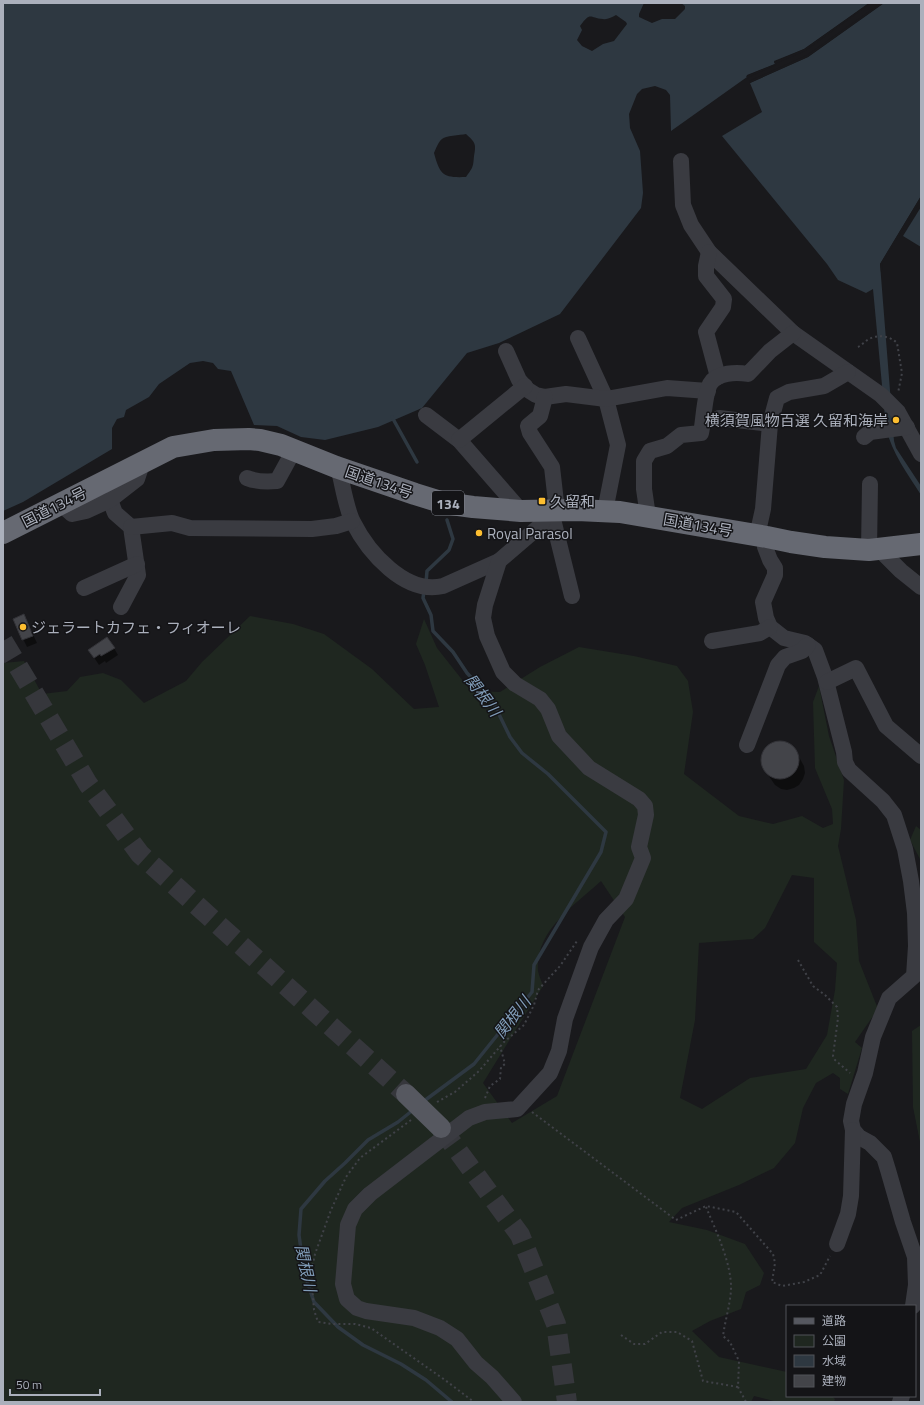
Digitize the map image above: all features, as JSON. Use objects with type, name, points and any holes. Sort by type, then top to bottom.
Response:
[{"type":"highway","name":"国道134号","points":[[3,533],[173,447],[214,440],[249,439],[281,445],[336,467],[444,503],[521,511],[604,511],[648,516],[825,547],[874,549],[921,544]]},
{"type":"main road","points":[[406,1094],[441,1128]]},
{"type":"street","points":[[681,161],[683,205],[691,225],[709,252],[793,333],[890,404],[895,429],[921,454]]},
{"type":"street","points":[[709,252],[706,266],[706,276],[724,299],[723,307],[706,332],[718,378]]},
{"type":"street","points":[[648,516],[644,489],[644,461],[650,451],[667,446],[681,435],[701,434],[704,417],[704,404],[711,383],[728,373],[736,372],[748,374],[770,351],[793,333]]},
{"type":"street","points":[[578,338],[606,399],[618,445],[604,511]]},
{"type":"street","points":[[506,351],[519,380],[536,395],[545,397],[566,394],[606,399],[667,388],[708,391]]},
{"type":"street","points":[[837,1244],[848,1214],[851,1196],[854,1130],[851,1121],[854,1104],[862,1083],[873,1037],[889,998],[914,976],[916,913],[905,849],[894,815],[883,801],[849,770],[845,762],[844,752],[827,682],[815,650],[805,643],[784,638],[770,627],[766,618],[763,602],[775,575],[775,568],[770,560],[762,536],[770,424],[777,398],[789,392],[824,386],[848,372]]},
{"type":"street","points":[[459,440],[525,386]]},
{"type":"street","points":[[545,397],[540,416],[528,426],[530,433],[552,468],[552,511],[572,596]]},
{"type":"street","points":[[426,415],[459,440],[521,511]]},
{"type":"street","points":[[719,418],[770,424]]},
{"type":"street","points":[[864,437],[870,432],[895,429]]},
{"type":"street","points":[[247,478],[253,481],[277,481],[294,450]]},
{"type":"street","points":[[61,504],[72,514],[86,511],[110,500],[137,479],[143,461]]},
{"type":"street","points":[[336,467],[340,474],[352,521],[369,548],[394,573],[416,585],[433,588],[443,586],[499,561],[542,525],[552,511]]},
{"type":"street","points":[[870,484],[874,549],[921,587]]},
{"type":"street","points":[[110,500],[115,513],[131,527],[137,564],[138,575],[121,607]]},
{"type":"street","points":[[131,527],[172,523],[190,528],[312,529],[336,526],[352,521]]},
{"type":"street","points":[[499,561],[485,605],[484,618],[487,636],[503,672],[515,684],[540,699],[548,709],[559,736],[589,768],[639,799],[645,806],[646,814],[639,847],[643,858],[626,899],[606,920],[591,947],[565,1019],[559,1051],[550,1073],[517,1109],[485,1112],[469,1118],[370,1194],[355,1209],[348,1225],[343,1284],[346,1299],[357,1308],[366,1311],[414,1318],[440,1328],[457,1339],[476,1364],[492,1378],[514,1402]]},
{"type":"street","points":[[84,588],[137,564]]},
{"type":"street","points":[[712,641],[760,633],[770,627]]},
{"type":"street","points":[[747,745],[778,665],[785,657],[802,651],[808,645]]},
{"type":"street","points":[[827,682],[856,668],[886,726],[921,756]]},
{"type":"street","points":[[854,1130],[884,1157],[915,1257],[916,1285],[912,1305]]},
{"type":"path","points":[[858,347],[869,339],[878,337],[893,339],[896,344],[902,374],[890,404]]},
{"type":"path","points":[[798,960],[813,986],[838,1007],[833,1056],[835,1060],[862,1083]]},
{"type":"path","points":[[483,1102],[490,1086],[500,1079],[501,1067],[505,1064],[500,1046]]},
{"type":"path","points":[[521,1104],[676,1220],[706,1206],[736,1212],[773,1254],[775,1263],[772,1282],[782,1286],[804,1282],[820,1275],[837,1244]]},
{"type":"path","points":[[706,1206],[727,1262],[731,1289],[723,1336],[730,1342],[739,1361],[738,1387],[746,1402]]},
{"type":"path","points":[[621,1335],[634,1344],[645,1344],[662,1332],[677,1332],[692,1341],[703,1381],[738,1387]]},
{"type":"green space","points":[[250,616],[293,624],[324,634],[372,669],[414,709],[439,707],[425,665],[416,644],[424,619],[437,648],[471,691],[500,692],[540,667],[579,647],[634,656],[677,666],[688,681],[693,712],[684,774],[739,816],[773,824],[802,816],[823,828],[833,824],[832,809],[815,768],[813,702],[819,686],[829,736],[844,780],[841,829],[838,846],[856,920],[859,961],[878,1009],[855,1042],[862,1048],[848,1094],[840,1089],[840,1078],[833,1073],[816,1083],[803,1108],[795,1143],[774,1168],[739,1185],[682,1208],[669,1222],[707,1230],[745,1244],[764,1273],[760,1285],[746,1292],[741,1309],[710,1321],[692,1331],[719,1357],[786,1372],[786,1397],[833,1397],[835,1399],[834,1402],[778,1402],[754,1396],[751,1402],[3,1402],[3,663],[24,661],[42,694],[67,691],[80,677],[103,673],[121,680],[144,703],[186,681],[202,662]],"holes":[[[792,875],[814,878],[814,942],[837,963],[835,990],[827,1035],[806,1069],[750,1078],[702,1109],[680,1098],[695,1020],[699,943],[753,939],[765,928]],[[601,881],[625,917],[557,1096],[512,1123],[483,1083],[543,986],[538,971],[539,956],[549,931],[568,910]]]},
{"type":"green space","points":[[916,826],[921,830],[921,861],[910,840]]},
{"type":"green space","points":[[921,1025],[921,1147],[913,1107],[912,1031]]},
{"type":"water","points":[[3,3],[644,3],[639,17],[652,23],[662,19],[675,19],[685,9],[685,6],[681,3],[869,3],[804,49],[774,61],[775,64],[747,75],[747,77],[671,131],[670,95],[666,90],[655,86],[642,89],[637,94],[629,114],[630,128],[640,151],[643,193],[641,208],[560,314],[499,343],[467,353],[422,408],[378,427],[325,440],[301,437],[277,426],[254,425],[231,371],[218,369],[213,363],[203,361],[190,363],[159,384],[149,397],[126,410],[124,417],[117,419],[112,428],[112,449],[23,502],[3,511]],"holes":[[[616,15],[627,24],[614,41],[603,44],[592,51],[582,46],[577,40],[582,30],[580,26],[586,18],[590,16],[605,19]],[[466,134],[475,146],[472,167],[466,177],[447,176],[438,166],[434,153],[436,148],[439,142],[444,138]]]},
{"type":"water","points":[[884,3],[921,3],[921,196],[880,264],[894,441],[896,448],[921,486],[921,495],[896,454],[886,428],[873,289],[866,293],[838,280],[827,264],[722,136],[762,112],[750,83],[808,57]]},
{"type":"water","points":[[921,207],[921,247],[903,236]]},
{"type":"pier","points":[[871,3],[805,51],[777,63],[776,65],[749,77],[748,79],[746,76],[775,64],[774,62],[804,49]]},
{"type":"pier","points":[[881,3],[884,3],[808,57],[750,83],[749,81],[807,55]]},
{"type":"pier","points":[[921,196],[921,200],[882,264],[883,269],[881,272],[880,264]]},
{"type":"building","name":"ジェラートカフェ・フィオーレ","points":[[24,614],[33,636],[22,640],[13,619]]},
{"type":"building","points":[[107,637],[115,648],[101,656],[100,654],[94,658],[88,650]]},
{"type":"building","points":[[776,741],[784,741],[794,746],[798,753],[798,767],[794,774],[784,779],[776,779],[766,774],[764,771],[761,764],[761,756],[766,746],[769,744]]},
{"type":"waterway","name":"関根川","points":[[392,417],[417,462]]},
{"type":"waterway","name":"関根川","points":[[426,583],[427,571],[449,550],[453,539],[447,520]]},
{"type":"waterway","name":"関根川","points":[[424,591],[423,598],[431,615],[433,631],[453,652],[467,673],[494,704],[510,737],[522,753],[548,774],[606,832],[601,852],[534,965],[532,992],[474,1064],[424,1101]]},
{"type":"waterway","name":"関根川","points":[[413,1110],[398,1122],[368,1140],[325,1181],[301,1209],[299,1235],[304,1272],[314,1302],[338,1327],[363,1345],[401,1364],[426,1380],[452,1402]]},
{"type":"tunnel","points":[[3,641],[88,784],[140,854],[406,1094]]},
{"type":"tunnel","points":[[441,1128],[520,1235],[556,1324],[567,1402]]},
{"type":"place","name":"横須賀風物百選 久留和海岸","points":[[896,420]]},
{"type":"place","name":"久留和","points":[[542,501]]},
{"type":"place","name":"Royal Parasol","points":[[479,533]]},
{"type":"place","name":"ジェラートカフェ・フィオーレ","points":[[23,627]]}]
